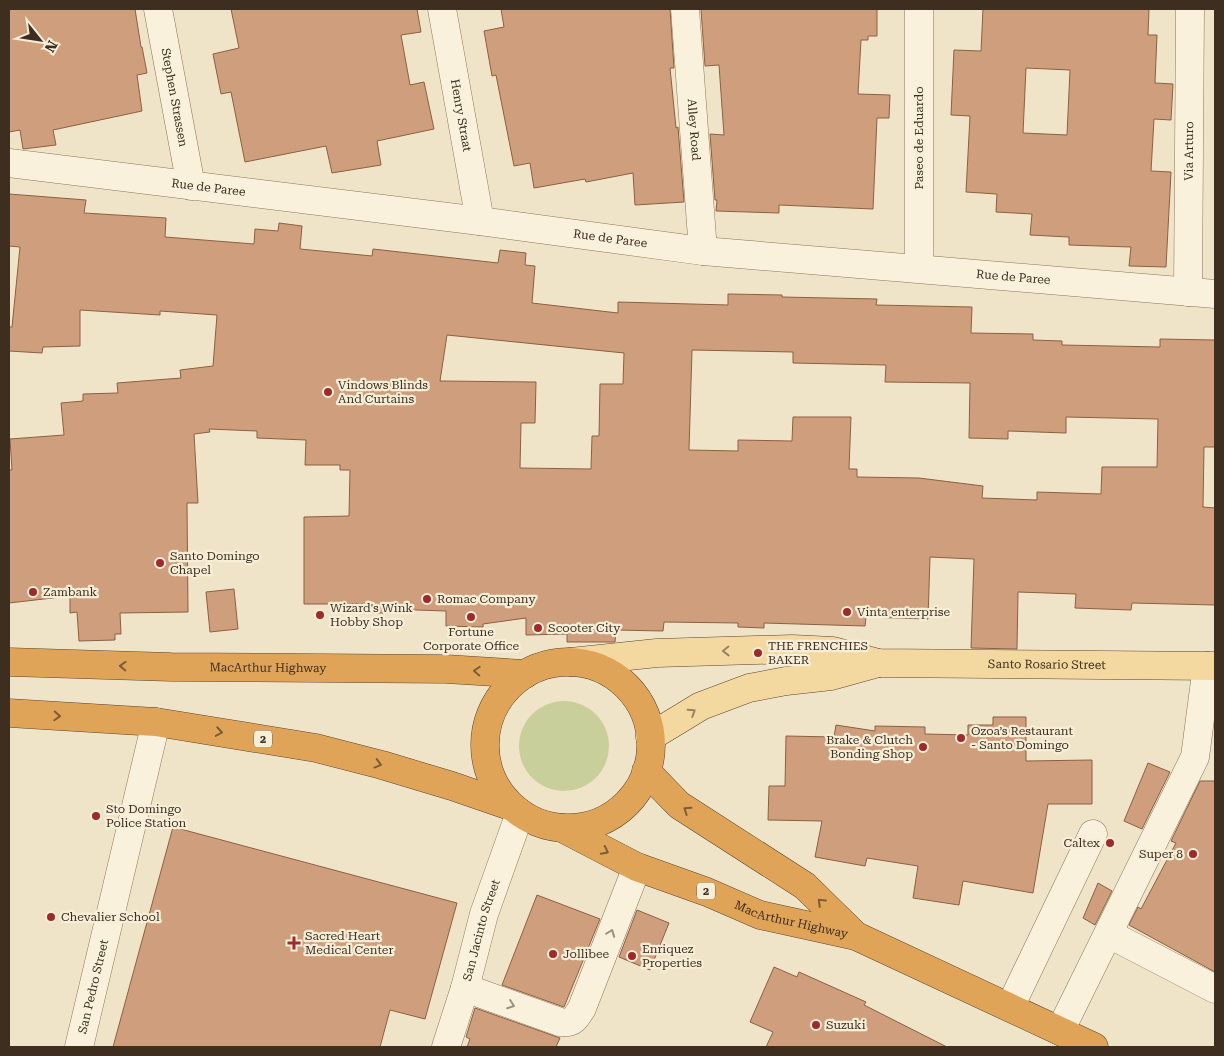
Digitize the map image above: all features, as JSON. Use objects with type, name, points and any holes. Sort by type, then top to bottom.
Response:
[{"type":"highway","name":"MacArthur Highway","points":[[9,662],[171,667],[446,669],[526,674]]},
{"type":"highway","name":"2","points":[[9,713],[156,722],[316,748],[391,767],[452,786],[515,810],[539,824],[562,828],[592,824],[613,814],[627,803],[639,787],[646,771],[650,754],[650,737],[647,720],[638,701],[626,686],[605,671],[588,665],[570,662],[547,665],[526,674],[505,692],[493,710],[486,731],[485,752],[488,768],[499,793],[515,810]]},
{"type":"highway","name":"MacArthur Highway","points":[[646,771],[679,805],[805,886],[856,936]]},
{"type":"highway","name":"MacArthur Highway","points":[[562,828],[637,867],[707,892],[760,915],[856,936],[1094,1047]]},
{"type":"main road","name":"Santo Rosario Street","points":[[570,662],[657,652],[792,649],[833,651],[878,663],[1211,666]]},
{"type":"main road","name":"Santo Rosario Street","points":[[650,737],[702,706],[749,688],[786,681],[831,676],[878,663]]},
{"type":"street","name":"Stephen Strassen","points":[[158,9],[191,186]]},
{"type":"street","name":"Henry Straat","points":[[442,9],[480,221]]},
{"type":"street","name":"Alley Road","points":[[684,9],[703,250]]},
{"type":"street","name":"Paseo de Eduardo","points":[[919,9],[919,268]]},
{"type":"street","name":"Via Arturo","points":[[1188,292],[1190,9]]},
{"type":"street","name":"Rue de Paree","points":[[9,163],[703,250],[1215,294]]},
{"type":"street","points":[[1060,1032],[1109,934],[1205,757],[1211,666]]},
{"type":"street","name":"San Pedro Street","points":[[79,1047],[156,722]]},
{"type":"street","name":"San Jacinto Street","points":[[446,1047],[465,988],[484,914],[515,810]]},
{"type":"street","points":[[1010,1007],[1093,834]]},
{"type":"street","points":[[465,988],[560,1022],[572,1022],[582,1008],[637,867]]},
{"type":"street","points":[[1109,934],[1215,989]]},
{"type":"green space","points":[[564,701],[581,704],[596,714],[606,729],[609,746],[606,763],[596,778],[581,788],[564,791],[547,788],[532,778],[522,763],[519,746],[522,729],[532,714],[547,704]]},
{"type":"building","points":[[9,9],[135,9],[147,73],[137,75],[142,111],[53,130],[56,145],[23,149],[20,130],[9,132]]},
{"type":"building","points":[[231,9],[417,9],[421,32],[401,35],[410,85],[424,82],[434,129],[377,141],[381,165],[332,173],[326,146],[245,162],[231,92],[221,94],[213,54],[239,48]]},
{"type":"building","points":[[501,9],[670,9],[674,68],[670,68],[676,128],[678,127],[684,202],[635,205],[633,173],[586,182],[585,179],[534,188],[530,163],[514,166],[496,75],[492,76],[484,31],[504,27]]},
{"type":"building","points":[[701,9],[877,9],[877,36],[868,36],[868,40],[861,40],[858,94],[890,95],[889,118],[877,118],[873,209],[779,205],[779,213],[716,211],[717,200],[715,200],[710,134],[724,135],[719,65],[705,66]]},
{"type":"building","points":[[983,9],[1149,9],[1148,35],[1157,35],[1155,83],[1173,84],[1171,120],[1154,119],[1151,171],[1171,172],[1166,267],[1129,266],[1131,247],[1069,245],[1069,237],[1030,235],[1032,214],[996,212],[997,194],[966,192],[970,116],[951,115],[954,50],[981,51]],"holes":[[[1026,68],[1070,70],[1067,135],[1023,133]]]},
{"type":"building","points":[[9,194],[86,200],[84,213],[166,218],[165,237],[254,244],[255,229],[278,231],[279,223],[302,226],[300,249],[372,256],[373,249],[498,263],[500,250],[526,253],[525,265],[535,266],[532,303],[618,313],[618,302],[728,305],[728,294],[877,299],[876,305],[972,307],[971,333],[1033,334],[1033,340],[1062,341],[1062,345],[1160,347],[1160,339],[1215,340],[1215,447],[1204,447],[1203,507],[1215,508],[1215,605],[1132,603],[1131,610],[1075,608],[1076,594],[1018,592],[1017,649],[971,648],[974,559],[930,557],[928,619],[866,617],[865,626],[764,623],[764,628],[738,627],[738,623],[664,622],[663,631],[616,630],[615,642],[567,642],[567,634],[526,635],[526,618],[483,624],[483,627],[446,626],[446,611],[388,609],[388,613],[363,613],[363,604],[304,604],[304,517],[349,516],[350,470],[340,470],[340,465],[305,465],[306,440],[257,438],[257,431],[209,429],[210,432],[194,434],[198,503],[187,503],[188,612],[120,613],[121,634],[115,634],[115,640],[79,641],[77,612],[70,613],[70,596],[9,603],[9,470],[12,470],[10,439],[64,435],[61,403],[83,401],[83,394],[118,393],[117,383],[181,378],[180,370],[213,366],[217,315],[160,311],[160,315],[80,310],[80,346],[43,347],[42,353],[9,351],[9,327],[12,327],[20,247],[9,246]],"holes":[[[447,335],[624,353],[623,384],[600,384],[599,436],[592,436],[591,469],[520,468],[521,423],[535,423],[536,382],[440,381]],[[692,350],[793,352],[793,363],[886,365],[885,382],[970,383],[969,438],[1008,439],[1008,431],[1066,433],[1066,417],[1158,419],[1157,467],[1102,467],[1101,494],[1037,492],[1037,500],[982,498],[983,486],[919,478],[857,477],[857,469],[849,469],[851,417],[793,417],[792,441],[738,440],[738,451],[689,450]]]},
{"type":"building","points":[[234,589],[238,629],[210,632],[206,592]]},
{"type":"building","points":[[993,717],[1026,717],[1026,761],[1092,760],[1092,804],[1048,804],[1033,893],[963,881],[959,905],[913,898],[918,866],[867,858],[865,866],[815,857],[822,821],[768,820],[769,786],[785,786],[786,736],[834,737],[836,725],[875,731],[875,726],[925,727],[925,734],[968,735],[968,725],[993,725]]},
{"type":"building","points":[[1148,763],[1170,772],[1142,829],[1124,821]]},
{"type":"building","name":"Super 8","points":[[1200,781],[1215,781],[1215,972],[1129,925],[1138,907],[1141,909],[1176,843],[1171,841]]},
{"type":"building","name":"Sacred Heart Medical Center","points":[[173,827],[457,903],[425,1019],[390,1010],[380,1047],[113,1047]]},
{"type":"building","points":[[1098,883],[1112,891],[1095,925],[1083,918]]},
{"type":"building","name":"Jollibee","points":[[537,895],[600,919],[564,1007],[502,985]]},
{"type":"building","points":[[637,910],[669,923],[650,970],[619,957]]},
{"type":"building","points":[[774,967],[797,977],[799,972],[866,1002],[864,1005],[947,1047],[766,1047],[773,1032],[750,1022]]},
{"type":"building","points":[[475,1008],[560,1038],[556,1047],[467,1047],[470,1039],[466,1037]]},
{"type":"place","name":"Vindows Blinds And Curtains","points":[[328,392]]},
{"type":"place","name":"Santo Domingo Chapel","points":[[160,563]]},
{"type":"place","name":"Zambank","points":[[33,592]]},
{"type":"place","name":"Romac Company","points":[[427,599]]},
{"type":"place","name":"Vinta enterprise","points":[[847,612]]},
{"type":"place","name":"Wizard's Wink Hobby Shop","points":[[320,615]]},
{"type":"place","name":"Fortune Corporate Office","points":[[471,617]]},
{"type":"place","name":"Scooter City","points":[[538,628]]},
{"type":"place","name":"THE FRENCHIES BAKER","points":[[758,653]]},
{"type":"place","name":"Ozoa’s Restaurant - Santo Domingo","points":[[961,738]]},
{"type":"place","name":"Brake & Clutch Bonding Shop","points":[[923,747]]},
{"type":"place","name":"Sto Domingo Police Station","points":[[96,816]]},
{"type":"place","name":"Caltex","points":[[1110,843]]},
{"type":"place","name":"Super 8","points":[[1193,854]]},
{"type":"place","name":"Chevalier School","points":[[51,917]]},
{"type":"place","name":"Sacred Heart Medical Center","points":[[294,943]]},
{"type":"place","name":"Jollibee","points":[[553,954]]},
{"type":"place","name":"Enriquez Properties","points":[[632,956]]},
{"type":"place","name":"Suzuki","points":[[816,1025]]}]
